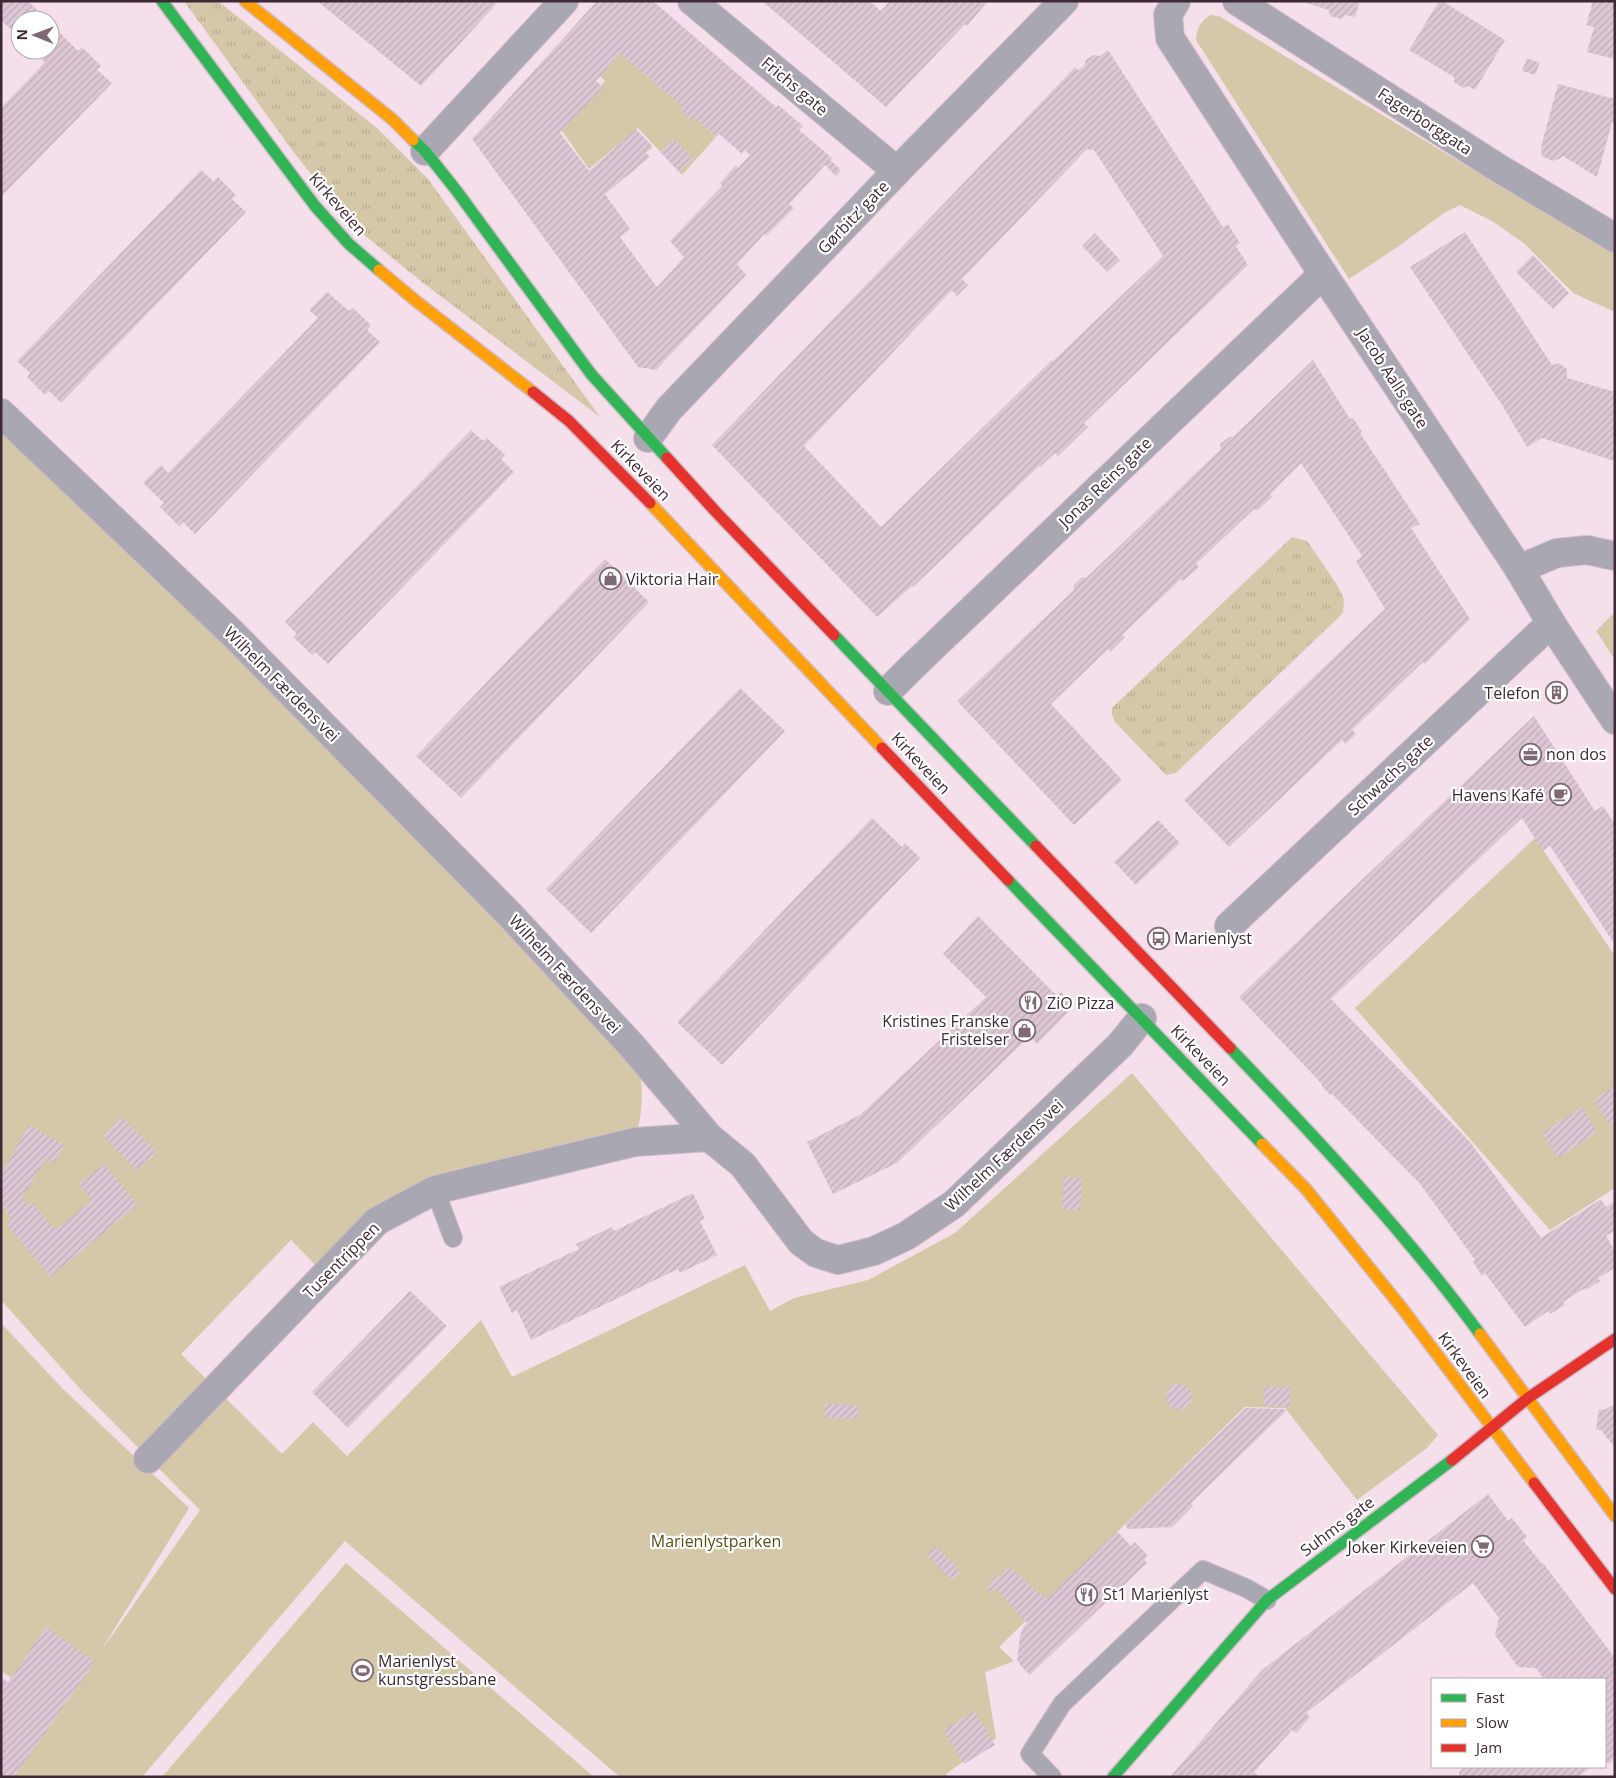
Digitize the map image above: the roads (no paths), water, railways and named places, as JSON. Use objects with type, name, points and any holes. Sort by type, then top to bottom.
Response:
[{"type":"main road","name":"Kirkeveien","points":[[162,1],[315,206],[349,244],[416,301],[509,372],[576,428],[630,481],[1027,900],[1306,1189],[1402,1308],[1615,1589]]},
{"type":"main road","name":"Kirkeveien","points":[[245,1],[392,119],[425,151],[456,190],[591,374],[648,438],[716,512],[1340,1164],[1396,1227],[1441,1282],[1615,1516]]},
{"type":"main road","name":"Suhms gate","points":[[1113,1777],[1267,1600],[1492,1428],[1528,1398],[1615,1339]]},
{"type":"street","points":[[425,151],[564,1]]},
{"type":"street","name":"Frichs gate","points":[[692,1],[896,171]]},
{"type":"street","name":"Gørbitz’ gate","points":[[648,438],[670,409],[896,171],[1064,1]]},
{"type":"street","name":"Jacob Aalls gate","points":[[1176,1],[1168,15],[1170,38],[1323,274],[1520,569],[1551,623],[1615,720]]},
{"type":"street","name":"Fagerborggata","points":[[1237,1],[1487,161],[1615,238]]},
{"type":"street","name":"Jonas Reins gate","points":[[888,691],[1323,274]]},
{"type":"street","name":"Wilhelm Færdens vei","points":[[1,413],[232,633],[509,914],[632,1046],[708,1137],[743,1165],[801,1242],[816,1253],[838,1260],[874,1251],[906,1236],[954,1204],[1120,1045],[1142,1018]]},
{"type":"street","points":[[1520,569],[1557,552],[1587,550],[1615,556]]},
{"type":"street","name":"Schwachs gate","points":[[1229,926],[1551,623]]},
{"type":"street","name":"Tusentrippen","points":[[148,1458],[377,1221],[435,1190],[635,1142],[708,1137]]},
{"type":"lane","points":[[435,1190],[454,1238]]},
{"type":"lane","points":[[1052,1777],[1030,1754],[1062,1704],[1202,1570],[1267,1600]]},
{"type":"place","name":"Viktoria Hair","points":[[610,579]]},
{"type":"place","name":"Telefon","points":[[1556,693]]},
{"type":"place","name":"non dos","points":[[1530,754]]},
{"type":"place","name":"Havens Kafé","points":[[1560,795]]},
{"type":"place","name":"Marienlyst","points":[[1158,938]]},
{"type":"place","name":"ZiO Pizza","points":[[1031,1003]]},
{"type":"place","name":"Kristines Franske Fristelser","points":[[1025,1030]]},
{"type":"place","name":"Joker Kirkeveien","points":[[1483,1547]]},
{"type":"place","name":"St1 Marienlyst","points":[[1087,1594]]},
{"type":"place","name":"Marienlyst kunstgressbane","points":[[362,1670]]},
{"type":"park label","name":"Marienlystparken","points":[[716,1541]]}]
